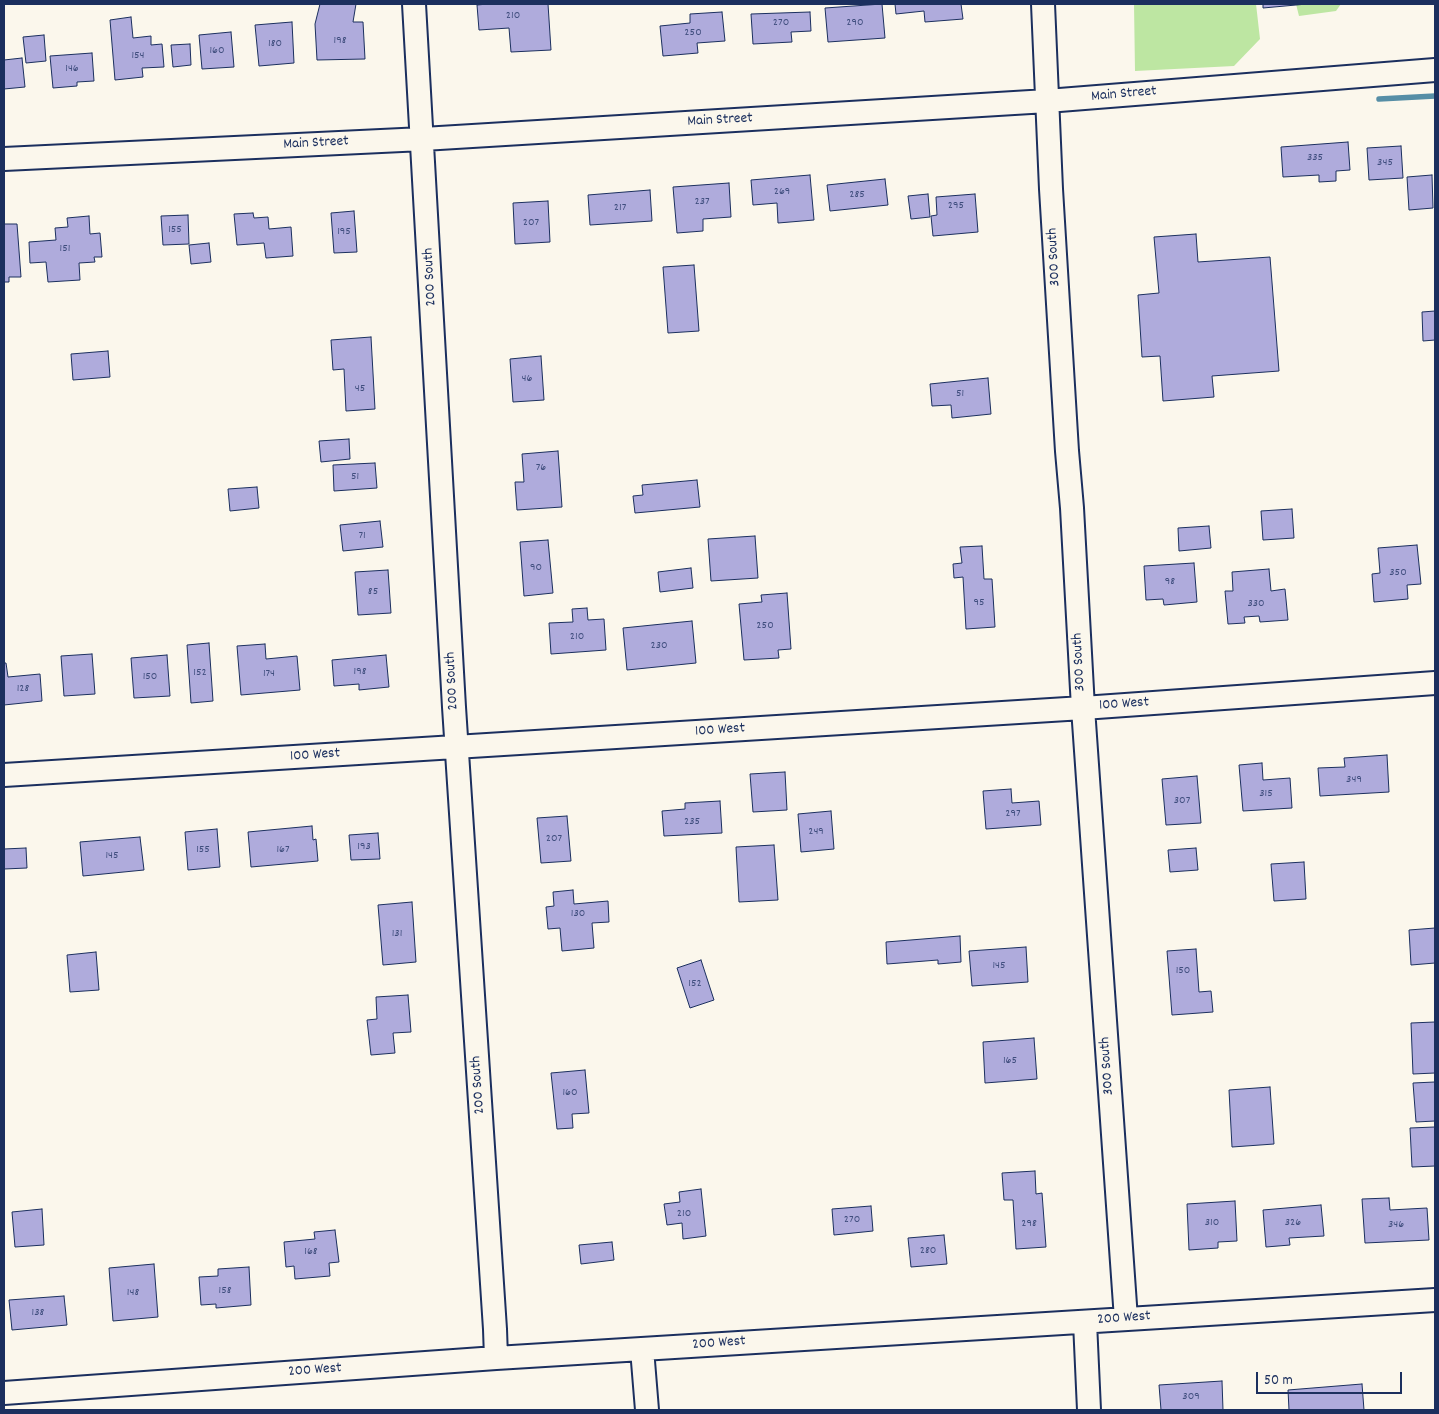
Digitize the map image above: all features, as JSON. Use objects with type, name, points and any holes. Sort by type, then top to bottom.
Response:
[{"type":"street","name":"200 South","points":[[414,4],[457,747],[496,1358]]},
{"type":"street","name":"300 South","points":[[1043,4],[1046,101],[1083,708],[1126,1319]]},
{"type":"street","name":"Main Street","points":[[4,159],[423,139],[1046,101],[1435,70]]},
{"type":"street","name":"100 West","points":[[4,775],[1083,708],[1435,683]]},
{"type":"street","name":"200 West","points":[[4,1394],[496,1358],[1435,1300]]},
{"type":"street","points":[[1084,1322],[1089,1410]]},
{"type":"street","points":[[642,1349],[647,1410]]},
{"type":"green space","points":[[1134,4],[1256,4],[1260,39],[1234,66],[1135,71]]},
{"type":"green space","points":[[1296,4],[1341,4],[1336,11],[1299,16]]},
{"type":"building","points":[[320,4],[356,4],[353,22],[363,22],[365,59],[317,60],[315,24]]},
{"type":"building","points":[[548,4],[551,50],[511,52],[509,28],[479,30],[477,5]]},
{"type":"building","points":[[882,4],[885,38],[828,42],[825,8]]},
{"type":"building","points":[[895,4],[961,4],[963,19],[925,22],[924,11],[896,14]]},
{"type":"building","points":[[1263,4],[1307,4],[1263,8]]},
{"type":"building","points":[[722,12],[725,41],[697,43],[698,53],[663,56],[660,26],[690,23],[690,14]]},
{"type":"building","points":[[810,12],[811,31],[791,32],[792,42],[753,44],[751,14]]},
{"type":"building","points":[[131,17],[133,38],[151,36],[151,45],[162,44],[164,67],[142,68],[143,77],[115,80],[110,20]]},
{"type":"building","points":[[292,22],[294,63],[259,66],[255,25]]},
{"type":"building","points":[[231,32],[234,67],[202,69],[199,35]]},
{"type":"building","points":[[44,35],[46,61],[26,63],[23,37]]},
{"type":"building","points":[[190,44],[191,65],[173,67],[171,45]]},
{"type":"building","points":[[92,53],[94,81],[77,82],[77,86],[53,88],[50,56]]},
{"type":"building","points":[[22,58],[25,87],[4,89],[4,60]]},
{"type":"building","points":[[1348,142],[1350,170],[1336,171],[1336,181],[1319,182],[1319,175],[1283,177],[1281,147]]},
{"type":"building","points":[[1401,146],[1403,178],[1369,180],[1367,148]]},
{"type":"building","points":[[810,175],[814,220],[778,223],[777,203],[753,205],[751,180]]},
{"type":"building","points":[[1432,175],[1433,208],[1409,210],[1407,177]]},
{"type":"building","points":[[885,179],[888,205],[830,211],[827,185]]},
{"type":"building","points":[[729,183],[731,217],[703,219],[703,231],[677,233],[673,187]]},
{"type":"building","points":[[650,190],[652,221],[590,225],[588,195]]},
{"type":"building","points":[[928,194],[930,217],[911,219],[908,196]]},
{"type":"building","points":[[975,194],[978,232],[933,236],[931,216],[937,215],[936,197]]},
{"type":"building","points":[[548,201],[550,242],[515,244],[513,203]]},
{"type":"building","points":[[354,211],[357,252],[334,253],[331,213]]},
{"type":"building","points":[[253,213],[254,218],[268,217],[269,229],[291,227],[293,256],[266,258],[264,243],[237,245],[234,214]]},
{"type":"building","points":[[188,215],[189,244],[163,245],[161,216]]},
{"type":"building","points":[[89,216],[90,234],[100,233],[102,257],[94,257],[95,262],[79,263],[80,280],[48,282],[46,262],[30,263],[29,242],[56,240],[55,228],[68,227],[67,218]]},
{"type":"building","points":[[4,224],[17,224],[21,277],[9,277],[9,282],[4,282]]},
{"type":"building","points":[[1196,234],[1198,262],[1270,257],[1279,371],[1212,376],[1214,397],[1163,401],[1160,356],[1142,357],[1138,295],[1159,293],[1154,237]]},
{"type":"building","points":[[209,243],[211,262],[191,264],[189,245]]},
{"type":"building","points":[[694,265],[699,331],[668,333],[663,267]]},
{"type":"building","points":[[1435,311],[1435,340],[1423,341],[1422,312]]},
{"type":"building","points":[[371,337],[375,409],[346,411],[344,369],[333,370],[331,340]]},
{"type":"building","points":[[108,351],[110,377],[73,380],[71,354]]},
{"type":"building","points":[[541,356],[544,400],[513,402],[510,359]]},
{"type":"building","points":[[988,378],[991,414],[952,418],[951,405],[932,406],[930,384]]},
{"type":"building","points":[[349,439],[350,459],[321,462],[319,441]]},
{"type":"building","points":[[558,451],[562,507],[517,510],[515,482],[524,482],[522,454]]},
{"type":"building","points":[[375,463],[377,488],[334,491],[333,465]]},
{"type":"building","points":[[697,480],[700,507],[635,513],[633,496],[643,495],[642,485]]},
{"type":"building","points":[[257,487],[259,508],[230,511],[228,489]]},
{"type":"building","points":[[1292,509],[1294,538],[1263,540],[1261,511]]},
{"type":"building","points":[[380,521],[383,547],[343,551],[340,525]]},
{"type":"building","points":[[1209,526],[1211,548],[1179,551],[1178,528]]},
{"type":"building","points":[[755,536],[758,578],[711,581],[708,539]]},
{"type":"building","points":[[548,540],[553,593],[524,596],[520,542]]},
{"type":"building","points":[[1417,545],[1421,584],[1407,585],[1408,599],[1374,602],[1372,574],[1380,573],[1378,548]]},
{"type":"building","points":[[982,546],[984,579],[992,579],[995,627],[966,629],[963,577],[954,578],[953,564],[962,563],[960,547]]},
{"type":"building","points":[[1194,563],[1197,602],[1164,605],[1163,599],[1146,600],[1144,566]]},
{"type":"building","points":[[691,568],[693,588],[660,592],[658,572]]},
{"type":"building","points":[[1269,569],[1271,591],[1285,589],[1288,620],[1260,622],[1259,616],[1244,617],[1245,623],[1228,624],[1225,591],[1233,591],[1232,572]]},
{"type":"building","points":[[388,570],[391,613],[358,615],[355,572]]},
{"type":"building","points":[[787,593],[791,649],[778,650],[779,658],[744,660],[739,604],[762,602],[761,595]]},
{"type":"building","points":[[587,608],[588,620],[604,619],[606,650],[551,654],[549,623],[573,622],[572,609]]},
{"type":"building","points":[[692,621],[696,663],[627,670],[623,628]]},
{"type":"building","points":[[209,643],[213,701],[191,703],[187,645]]},
{"type":"building","points":[[265,644],[266,659],[297,656],[300,690],[241,695],[237,646]]},
{"type":"building","points":[[92,654],[95,694],[64,696],[61,656]]},
{"type":"building","points":[[167,655],[170,696],[134,698],[131,658]]},
{"type":"building","points":[[386,655],[389,687],[359,690],[359,684],[334,686],[332,660]]},
{"type":"building","points":[[4,663],[6,663],[8,677],[40,674],[42,701],[4,705]]},
{"type":"building","points":[[1387,755],[1389,792],[1320,796],[1318,768],[1345,767],[1344,758]]},
{"type":"building","points":[[1262,763],[1263,780],[1290,778],[1292,808],[1243,811],[1239,765]]},
{"type":"building","points":[[785,772],[787,810],[753,812],[750,774]]},
{"type":"building","points":[[1197,776],[1201,823],[1166,825],[1162,779]]},
{"type":"building","points":[[1011,789],[1012,803],[1039,801],[1041,825],[986,829],[983,791]]},
{"type":"building","points":[[720,801],[722,833],[664,836],[662,811],[685,809],[685,803]]},
{"type":"building","points":[[831,811],[834,849],[801,852],[798,814]]},
{"type":"building","points":[[567,816],[571,861],[541,863],[537,818]]},
{"type":"building","points":[[312,826],[313,840],[316,839],[318,861],[251,867],[248,832]]},
{"type":"building","points":[[217,829],[220,867],[188,870],[185,832]]},
{"type":"building","points":[[378,833],[380,859],[351,860],[349,835]]},
{"type":"building","points":[[140,837],[144,870],[83,876],[80,842]]},
{"type":"building","points":[[774,845],[778,900],[739,902],[736,847]]},
{"type":"building","points":[[26,848],[27,868],[4,869],[4,849]]},
{"type":"building","points":[[1196,848],[1198,870],[1170,872],[1168,850]]},
{"type":"building","points":[[1304,862],[1306,899],[1274,901],[1271,864]]},
{"type":"building","points":[[573,890],[574,904],[608,901],[609,922],[592,923],[594,948],[562,951],[560,928],[548,929],[546,907],[554,906],[553,892]]},
{"type":"building","points":[[412,902],[416,962],[383,965],[378,905]]},
{"type":"building","points":[[1435,928],[1435,963],[1411,965],[1409,930]]},
{"type":"building","points":[[960,936],[961,962],[938,964],[938,960],[887,964],[886,942]]},
{"type":"building","points":[[1026,947],[1028,982],[972,986],[969,951]]},
{"type":"building","points":[[1196,949],[1199,992],[1211,991],[1213,1012],[1172,1015],[1167,951]]},
{"type":"building","points":[[96,952],[99,990],[70,992],[67,955]]},
{"type":"building","points":[[701,960],[714,1000],[690,1008],[677,968]]},
{"type":"building","points":[[408,995],[411,1032],[393,1033],[395,1053],[371,1055],[367,1020],[377,1019],[376,997]]},
{"type":"building","points":[[1435,1022],[1435,1073],[1413,1074],[1411,1023]]},
{"type":"building","points":[[1034,1038],[1037,1079],[985,1083],[983,1042]]},
{"type":"building","points":[[585,1070],[589,1113],[572,1114],[573,1128],[557,1129],[551,1073]]},
{"type":"building","points":[[1435,1082],[1435,1121],[1416,1122],[1413,1083]]},
{"type":"building","points":[[1270,1087],[1274,1144],[1232,1147],[1229,1090]]},
{"type":"building","points":[[1435,1127],[1435,1166],[1412,1167],[1410,1128]]},
{"type":"building","points":[[1035,1171],[1036,1194],[1042,1193],[1046,1247],[1016,1249],[1013,1200],[1004,1200],[1002,1173]]},
{"type":"building","points":[[701,1189],[706,1236],[683,1239],[682,1223],[667,1225],[664,1204],[680,1202],[679,1192]]},
{"type":"building","points":[[1389,1198],[1390,1210],[1427,1208],[1429,1240],[1365,1243],[1362,1199]]},
{"type":"building","points":[[1235,1201],[1237,1241],[1218,1242],[1218,1248],[1189,1250],[1187,1204]]},
{"type":"building","points":[[1321,1205],[1324,1236],[1289,1238],[1290,1245],[1266,1247],[1263,1210]]},
{"type":"building","points":[[871,1206],[873,1231],[834,1235],[832,1209]]},
{"type":"building","points":[[42,1209],[44,1245],[15,1247],[12,1212]]},
{"type":"building","points":[[335,1230],[339,1262],[329,1263],[330,1276],[295,1279],[294,1266],[286,1267],[284,1242],[315,1239],[314,1232]]},
{"type":"building","points":[[944,1235],[947,1264],[911,1267],[908,1238]]},
{"type":"building","points":[[612,1242],[614,1260],[581,1264],[579,1245]]},
{"type":"building","points":[[154,1264],[158,1317],[113,1321],[109,1268]]},
{"type":"building","points":[[249,1267],[251,1305],[216,1308],[216,1304],[201,1305],[199,1277],[218,1276],[218,1269]]},
{"type":"building","points":[[64,1296],[67,1325],[12,1330],[9,1300]]},
{"type":"building","points":[[1222,1381],[1223,1410],[1161,1410],[1159,1385]]},
{"type":"building","points":[[1362,1384],[1364,1410],[1289,1410],[1288,1390]]},
{"type":"waterway","points":[[1379,99],[1435,96]]}]
